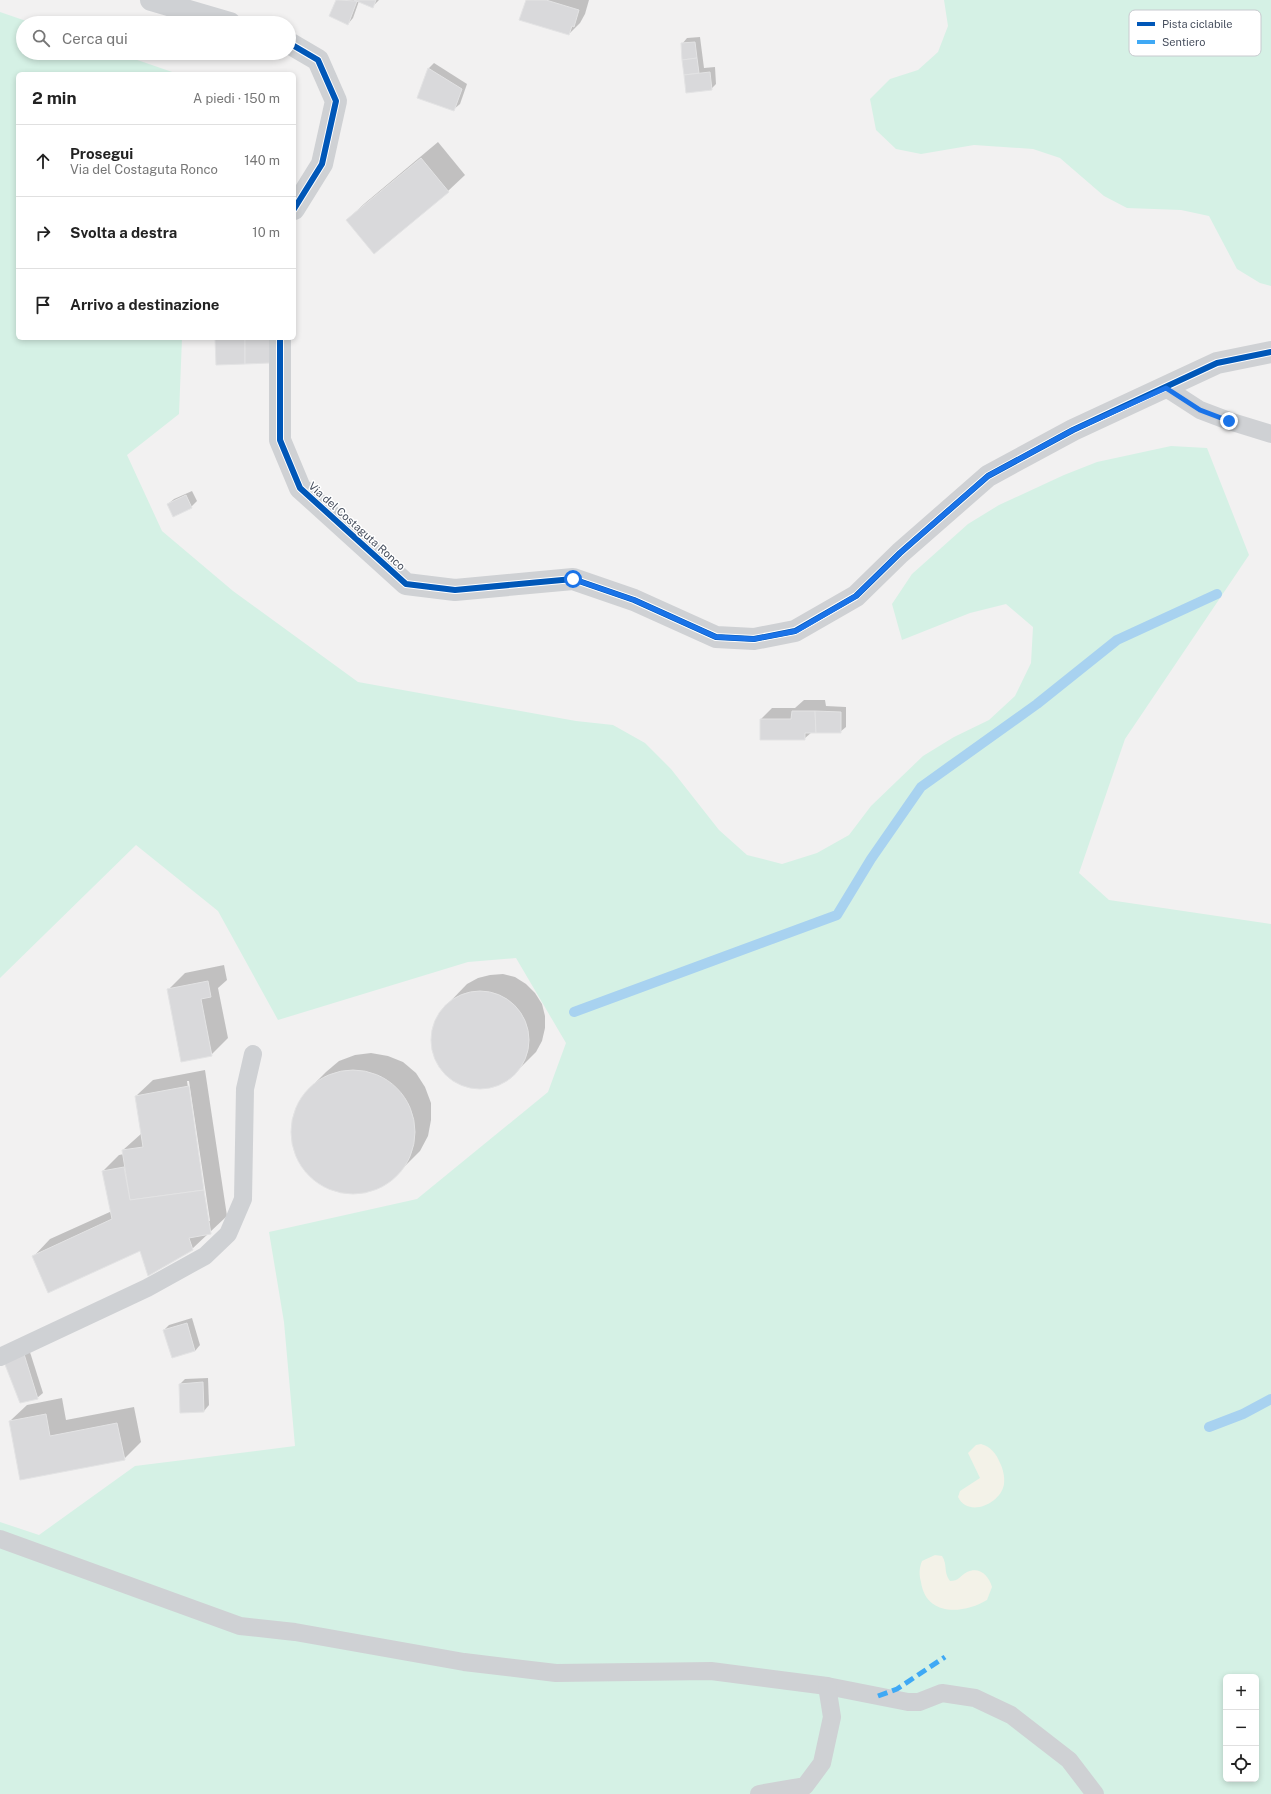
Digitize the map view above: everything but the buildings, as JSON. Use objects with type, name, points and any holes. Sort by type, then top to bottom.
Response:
[{"type":"street","points":[[151,0],[206,16]]},
{"type":"street","points":[[296,47],[318,60],[336,101],[322,164],[296,206]]},
{"type":"street","name":"Via del Costaguta Ronco","points":[[280,340],[280,440],[300,488],[406,584],[454,590],[573,579],[634,600],[716,637],[746,639],[754,639],[796,631],[856,596],[900,553],[988,476],[1073,430],[1217,363],[1271,352]]},
{"type":"lane","points":[[1166,388],[1200,410],[1271,434]]},
{"type":"lane","points":[[0,1357],[147,1288],[205,1256],[228,1234],[244,1199],[245,1089],[253,1054]]},
{"type":"lane","points":[[0,1539],[240,1626],[295,1632],[464,1662],[556,1673],[711,1671],[827,1686],[908,1702],[919,1702],[942,1693],[975,1698],[1011,1715],[1069,1760],[1095,1794]]},
{"type":"lane","points":[[758,1794],[805,1786],[822,1763],[832,1717],[827,1686]]},
{"type":"green space","points":[[944,0],[1271,0],[1271,286],[1260,283],[1237,269],[1209,216],[1181,210],[1127,208],[1104,196],[1060,158],[1033,149],[974,145],[921,154],[896,149],[876,130],[870,99],[890,79],[918,70],[938,52],[948,26]]},
{"type":"green space","points":[[0,12],[16,18],[16,60],[137,60],[172,72],[16,72],[16,340],[182,340],[179,414],[127,455],[162,531],[233,591],[358,682],[576,721],[613,725],[645,743],[671,769],[719,830],[747,855],[782,864],[817,853],[849,835],[871,806],[923,756],[954,737],[989,720],[1015,696],[1031,663],[1033,627],[1006,604],[970,613],[902,640],[892,604],[912,574],[968,524],[999,505],[1064,475],[1097,462],[1171,446],[1207,448],[1249,555],[1125,739],[1079,873],[1109,900],[1271,924],[1271,1794],[0,1794],[0,1522],[39,1535],[135,1466],[295,1446],[284,1322],[269,1232],[417,1199],[548,1092],[566,1043],[516,958],[468,962],[278,1020],[218,911],[136,845],[0,978]]},
{"type":"sand","points":[[981,1444],[993,1451],[997,1456],[1003,1470],[1004,1484],[1002,1491],[991,1502],[984,1506],[969,1507],[958,1497],[960,1491],[980,1478],[968,1453],[976,1445]]},
{"type":"sand","points":[[935,1555],[942,1556],[944,1559],[947,1575],[950,1581],[957,1579],[972,1570],[983,1573],[989,1579],[992,1587],[987,1600],[978,1605],[957,1610],[938,1607],[930,1602],[924,1593],[920,1579],[920,1569],[922,1561]]},
{"type":"waterway","points":[[574,1012],[837,915],[871,859],[921,787],[1037,704],[1117,640],[1217,594]]},
{"type":"waterway","points":[[1209,1427],[1243,1414],[1271,1399]]},
{"type":"marked path","points":[[878,1696],[897,1689],[945,1657]]},
{"type":"cycle path","points":[[296,47],[318,60],[336,101],[322,164],[296,206]]},
{"type":"cycle path","points":[[280,340],[280,440],[300,488],[406,584],[455,590],[573,579],[634,600],[716,637],[754,639],[795,631],[856,596],[900,553],[988,476],[1073,430],[1217,363],[1271,352]]},
{"type":"route","points":[[573,579],[634,600],[716,637],[754,639],[796,631],[856,596],[900,553],[988,476],[1073,430],[1166,388],[1200,410],[1229,421]]}]
